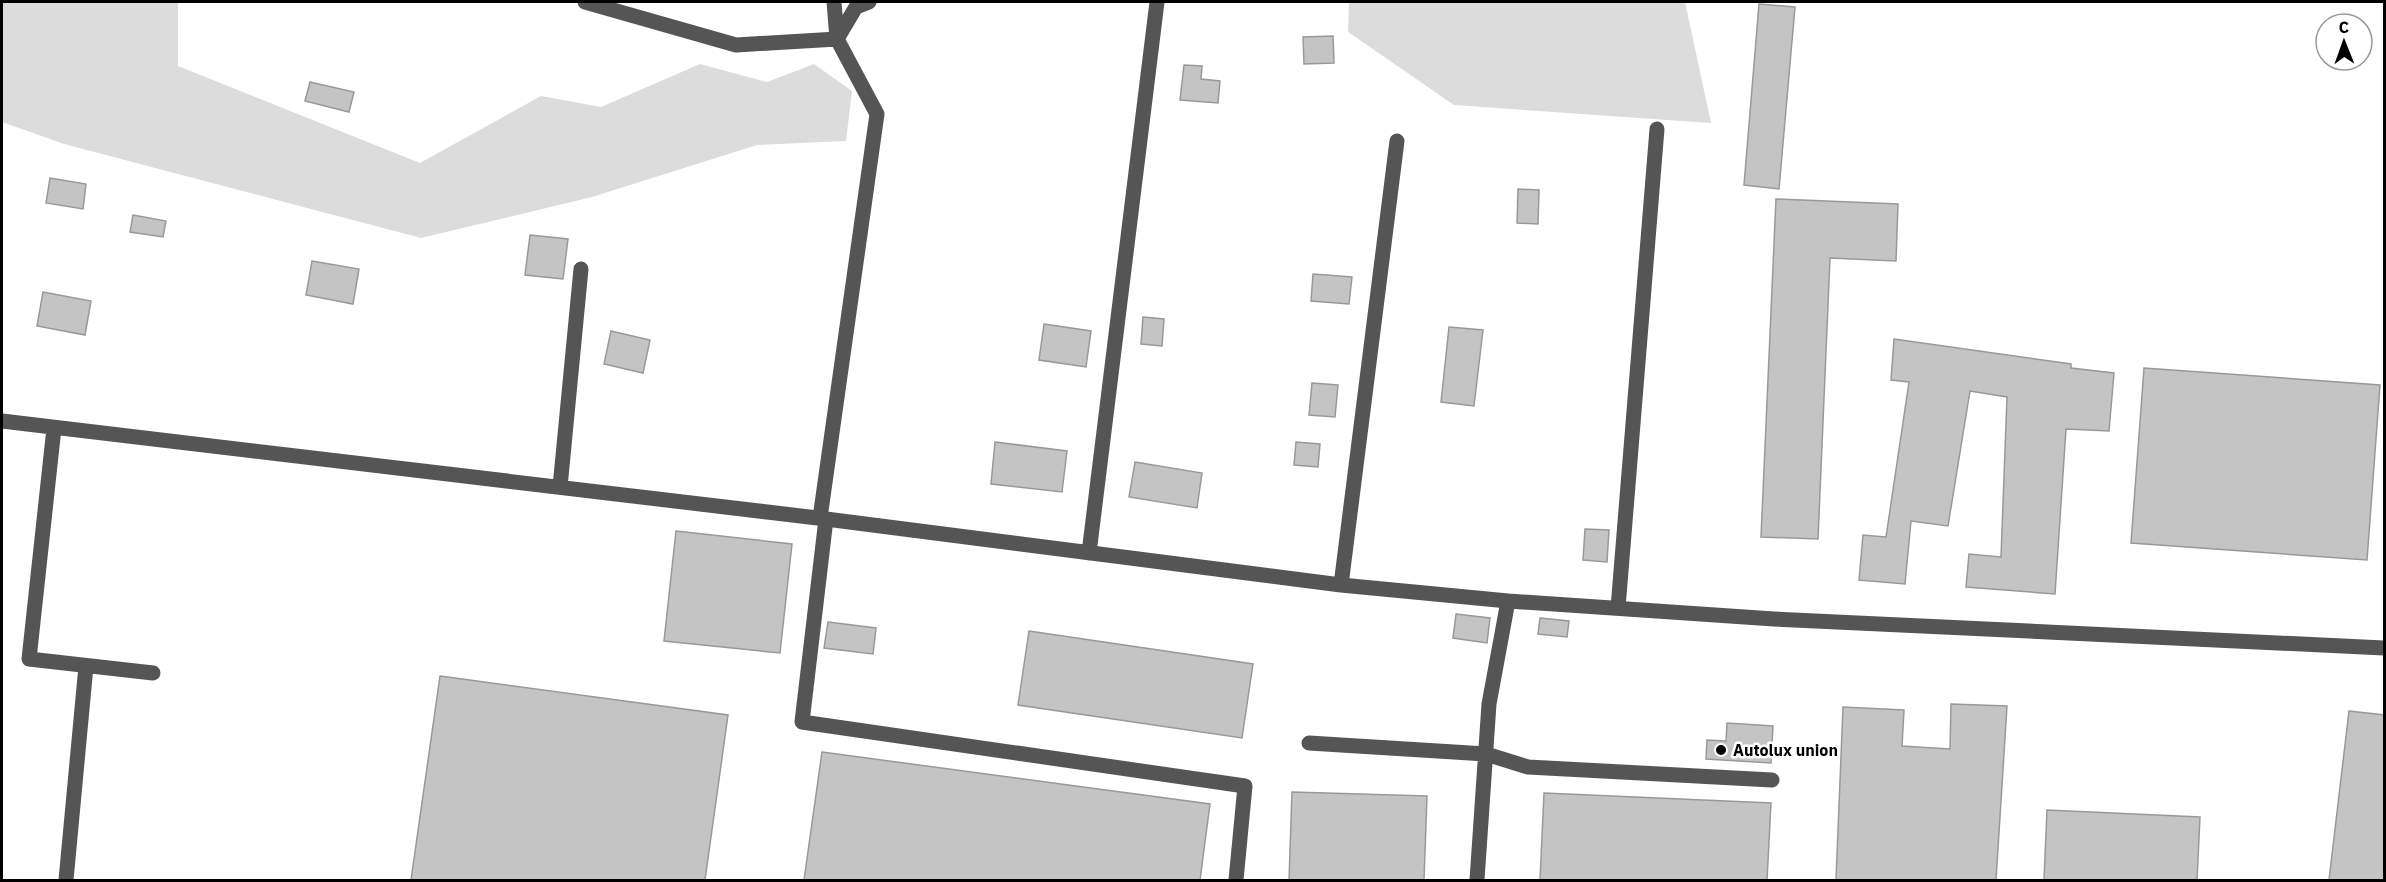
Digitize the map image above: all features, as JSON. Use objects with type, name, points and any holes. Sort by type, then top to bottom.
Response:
[{"type":"street","points":[[585,2],[736,45],[837,39]]},
{"type":"street","points":[[834,2],[837,39],[877,114],[823,518],[802,722],[1245,786],[1236,880]]},
{"type":"street","points":[[837,39],[856,8],[869,2]]},
{"type":"street","points":[[1089,553],[1157,2]]},
{"type":"street","points":[[1618,608],[1657,129]]},
{"type":"street","points":[[1341,585],[1397,141]]},
{"type":"street","points":[[560,487],[581,269]]},
{"type":"street","points":[[2,421],[823,518],[1341,585],[1508,601],[1774,619],[2385,648]]},
{"type":"street","points":[[54,428],[29,660],[153,673]]},
{"type":"street","points":[[1477,880],[1489,704],[1508,601]]},
{"type":"street","points":[[66,880],[86,666]]},
{"type":"street","points":[[1309,743],[1486,753],[1528,767],[1772,780]]},
{"type":"shaded area","points":[[2,2],[178,2],[178,66],[420,163],[541,96],[601,107],[700,64],[767,82],[814,64],[852,91],[846,141],[757,145],[592,197],[421,238],[64,144],[2,122]]},
{"type":"shaded area","points":[[1349,2],[1685,2],[1711,123],[1454,105],[1348,32]]},
{"type":"building","points":[[1759,4],[1795,7],[1779,189],[1744,185]]},
{"type":"building","points":[[1333,36],[1334,63],[1304,64],[1303,37]]},
{"type":"building","points":[[1184,65],[1202,66],[1201,79],[1220,81],[1218,103],[1180,100]]},
{"type":"building","points":[[310,82],[354,92],[349,112],[305,101]]},
{"type":"building","points":[[50,178],[86,184],[83,209],[46,203]]},
{"type":"building","points":[[1518,189],[1539,190],[1538,224],[1517,223]]},
{"type":"building","points":[[1776,199],[1898,204],[1896,261],[1830,258],[1818,539],[1761,537]]},
{"type":"building","points":[[133,215],[166,221],[163,237],[130,232]]},
{"type":"building","points":[[530,235],[568,239],[563,279],[525,275]]},
{"type":"building","points":[[312,261],[359,269],[353,304],[306,295]]},
{"type":"building","points":[[1313,274],[1352,277],[1349,304],[1311,301]]},
{"type":"building","points":[[43,292],[91,301],[85,335],[37,326]]},
{"type":"building","points":[[1143,317],[1164,319],[1162,346],[1141,344]]},
{"type":"building","points":[[1044,324],[1091,331],[1086,367],[1039,360]]},
{"type":"building","points":[[1449,327],[1483,330],[1474,406],[1441,402]]},
{"type":"building","points":[[611,331],[650,340],[643,373],[604,364]]},
{"type":"building","points":[[1894,339],[2071,364],[2071,368],[2114,373],[2109,431],[2066,429],[2055,594],[1966,587],[1969,554],[2001,557],[2007,397],[1970,391],[1948,526],[1911,521],[1905,584],[1859,580],[1863,535],[1886,537],[1909,382],[1891,380]]},
{"type":"building","points":[[2144,368],[2380,385],[2367,560],[2131,543]]},
{"type":"building","points":[[1312,383],[1338,385],[1335,417],[1309,415]]},
{"type":"building","points":[[995,442],[1067,451],[1062,492],[991,484]]},
{"type":"building","points":[[1296,442],[1320,444],[1318,467],[1294,465]]},
{"type":"building","points":[[1135,462],[1202,473],[1197,508],[1129,497]]},
{"type":"building","points":[[1585,529],[1609,530],[1607,562],[1583,560]]},
{"type":"building","points":[[676,531],[792,544],[780,653],[664,641]]},
{"type":"building","points":[[1456,614],[1490,618],[1487,643],[1453,638]]},
{"type":"building","points":[[1540,618],[1569,621],[1567,637],[1538,634]]},
{"type":"building","points":[[828,622],[876,628],[873,654],[824,648]]},
{"type":"building","points":[[1029,631],[1253,664],[1242,738],[1018,705]]},
{"type":"building","points":[[440,676],[728,715],[705,880],[411,880]]},
{"type":"building","points":[[1951,704],[2007,706],[1996,880],[1836,880],[1843,707],[1904,710],[1902,746],[1950,749]]},
{"type":"building","points":[[2349,711],[2385,715],[2385,880],[2329,880]]},
{"type":"building","points":[[1727,723],[1773,726],[1771,763],[1706,759],[1707,740],[1726,741]]},
{"type":"building","points":[[822,752],[1210,804],[1200,880],[804,880]]},
{"type":"building","points":[[1292,792],[1427,796],[1424,880],[1289,880]]},
{"type":"building","points":[[1544,793],[1771,803],[1767,880],[1540,880]]},
{"type":"building","points":[[2047,810],[2200,817],[2197,880],[2044,880]]},
{"type":"place","name":"Autolux union","points":[[1721,750]]}]
